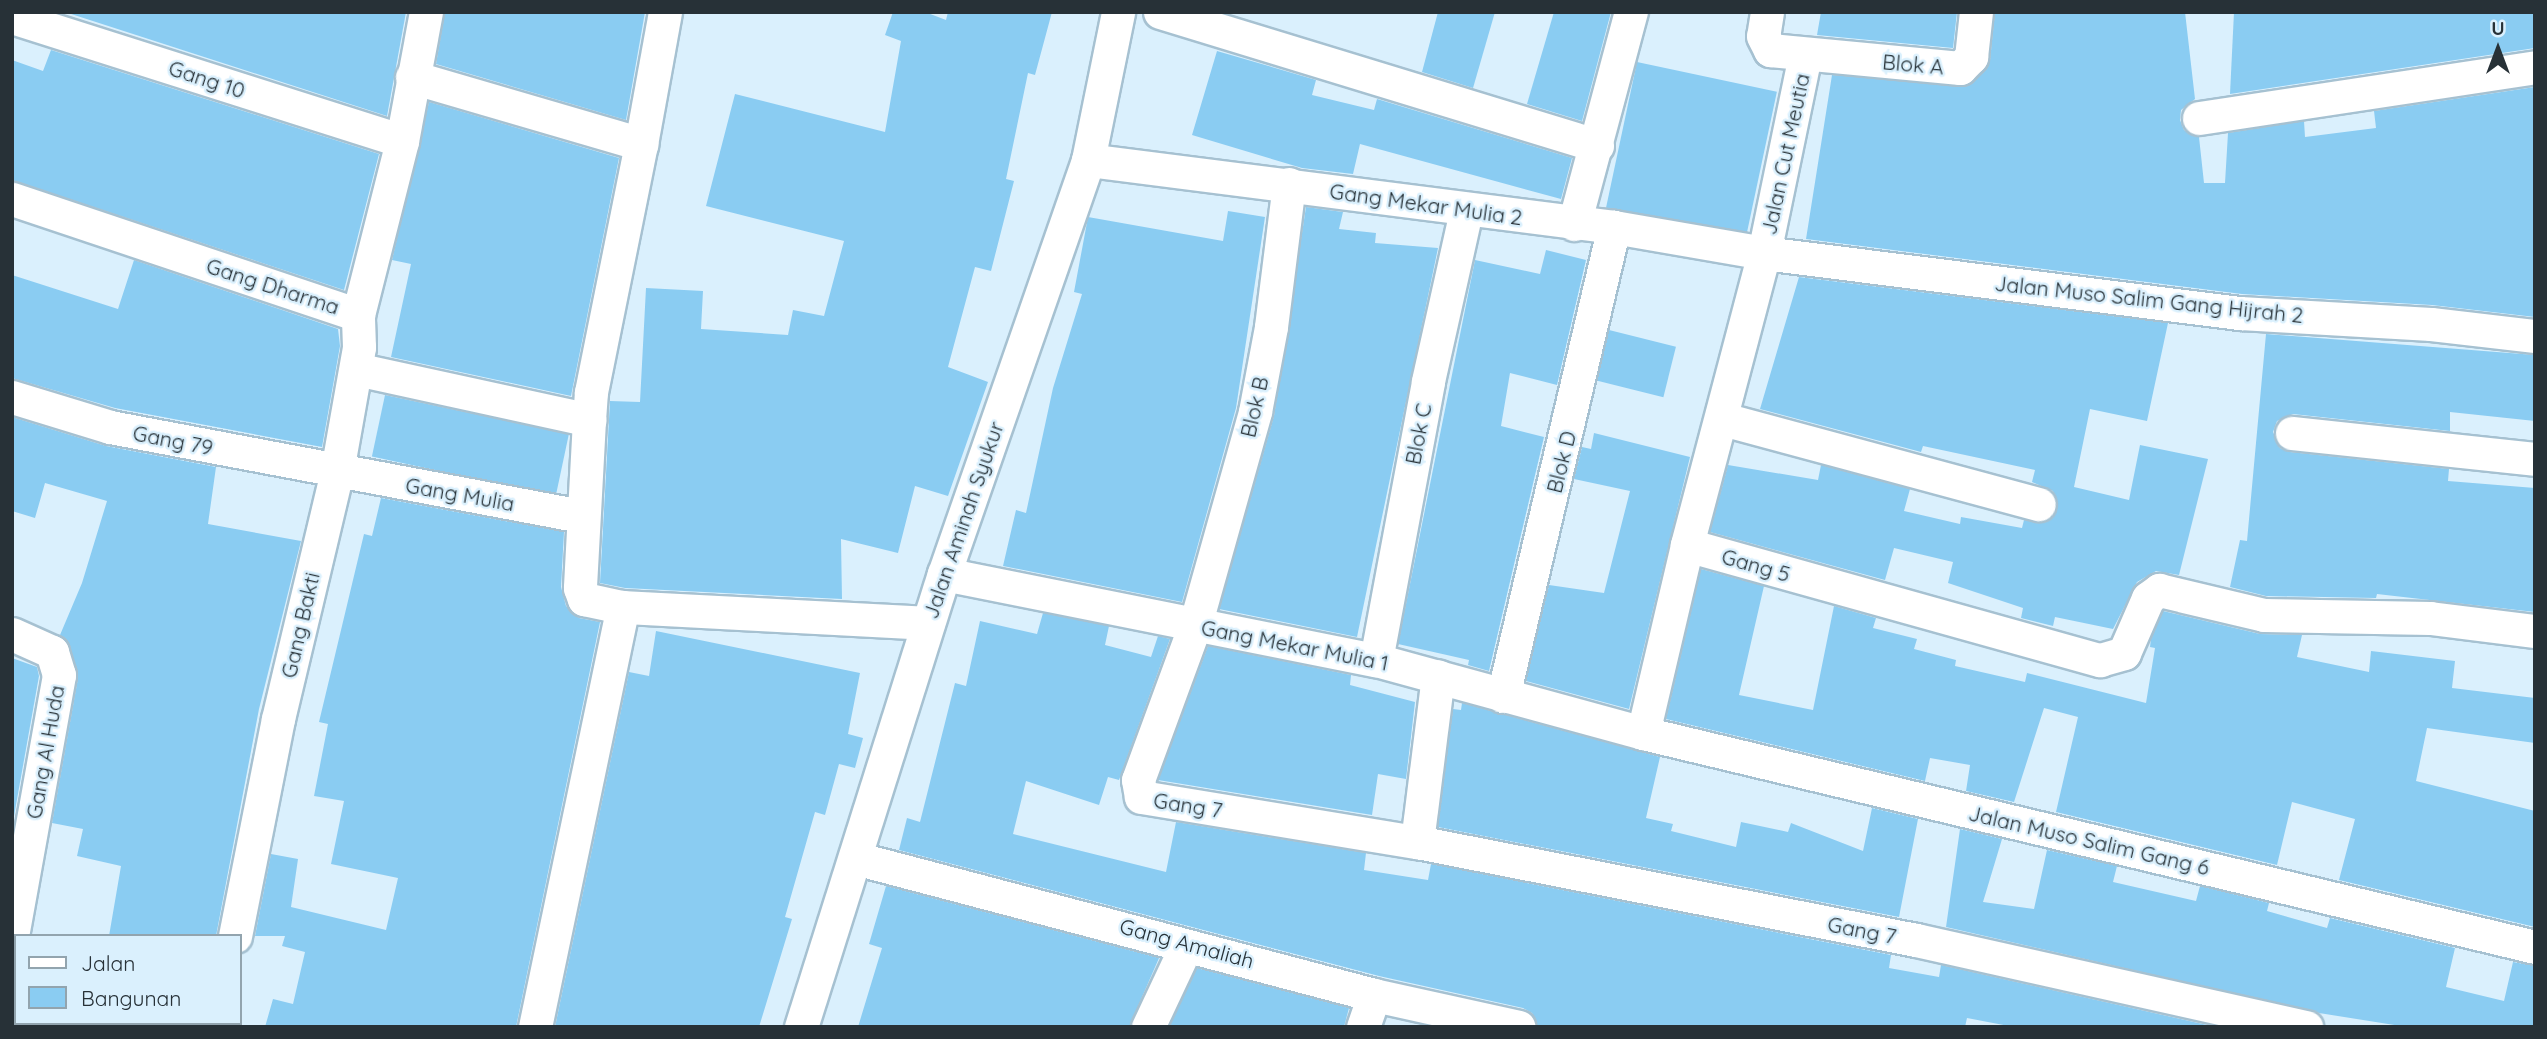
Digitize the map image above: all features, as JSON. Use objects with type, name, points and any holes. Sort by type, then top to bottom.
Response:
[{"type":"street","name":"Gang Dharma","points":[[12,199],[358,315],[401,141],[426,12]]},
{"type":"street","points":[[665,12],[591,392],[583,516],[582,594],[590,602],[623,607],[928,623]]},
{"type":"street","name":"Jalan Aminah Syukur","points":[[801,1027],[944,574],[1088,160],[1118,12]]},
{"type":"street","points":[[1160,12],[1597,146]]},
{"type":"street","points":[[1574,223],[1597,146],[1631,12]]},
{"type":"street","points":[[1767,12],[1764,43],[1770,50],[1805,55]]},
{"type":"street","name":"Blok A","points":[[1805,55],[1960,68],[1971,57],[1976,12]]},
{"type":"street","name":"Gang 10","points":[[12,17],[401,141]]},
{"type":"street","name":"Jalan Cut Meutia","points":[[1764,253],[1805,55]]},
{"type":"street","points":[[2199,118],[2535,66]]},
{"type":"street","points":[[412,76],[641,144]]},
{"type":"street","name":"Gang Mekar Mulia 2","points":[[1088,160],[1289,184],[1466,211],[1614,227],[1764,253]]},
{"type":"street","name":"Blok B","points":[[1195,625],[1255,412],[1271,327],[1289,184]]},
{"type":"street","name":"Blok C","points":[[1376,660],[1428,381],[1466,211]]},
{"type":"street","name":"Blok D","points":[[1503,696],[1614,227]]},
{"type":"street","points":[[1643,733],[1687,545],[1723,419],[1764,253]]},
{"type":"street","name":"Jalan Muso Salim Gang Hijrah 2","points":[[1764,253],[2240,313],[2431,324],[2535,336]]},
{"type":"street","name":"Gang Bakti","points":[[235,934],[278,719],[337,471],[356,369],[358,315]]},
{"type":"street","points":[[356,369],[589,420]]},
{"type":"street","name":"Gang 79","points":[[12,397],[110,428],[337,471]]},
{"type":"street","points":[[1723,419],[2039,504]]},
{"type":"street","points":[[2292,433],[2535,460]]},
{"type":"street","name":"Gang Mulia","points":[[337,471],[583,516]]},
{"type":"street","name":"Gang 5","points":[[1687,545],[2087,656],[2118,657],[2129,647],[2148,598],[2159,590],[2264,615],[2430,618],[2535,631]]},
{"type":"street","name":"Gang Mekar Mulia 1","points":[[944,574],[1376,660],[1643,733]]},
{"type":"street","points":[[535,1027],[623,607]]},
{"type":"street","name":"Gang 7","points":[[1195,625],[1138,780],[1141,797],[1416,842],[1916,940],[2306,1027]]},
{"type":"street","name":"Gang Al Huda","points":[[12,634],[52,652],[59,667],[57,691],[12,935]]},
{"type":"street","points":[[1416,842],[1438,676]]},
{"type":"street","name":"Jalan Muso Salim Gang 6","points":[[1643,733],[2535,947]]},
{"type":"street","name":"Gang Amaliah","points":[[855,858],[1374,995],[1519,1027]]},
{"type":"street","points":[[1148,1027],[1180,959]]},
{"type":"street","points":[[1363,1027],[1374,995]]},
{"type":"building","points":[[65,12],[406,12],[387,116]]},
{"type":"building","points":[[445,12],[645,12],[626,120],[436,64]]},
{"type":"building","points":[[893,12],[925,12],[946,20],[948,12],[1052,12],[1035,75],[1028,73],[1006,179],[1014,181],[991,271],[975,267],[948,367],[988,382],[948,496],[915,486],[898,553],[841,539],[842,599],[625,588],[600,583],[610,401],[640,402],[646,288],[703,291],[701,329],[788,335],[793,310],[824,316],[844,241],[706,206],[735,94],[885,132],[901,41],[885,35]]},
{"type":"building","points":[[1438,12],[1495,12],[1473,88],[1422,72]]},
{"type":"building","points":[[1554,12],[1611,12],[1582,121],[1527,104]]},
{"type":"building","points":[[1821,12],[1957,12],[1953,48],[1817,35]]},
{"type":"building","points":[[1995,12],[2185,12],[2195,99],[2181,110],[2180,120],[2184,130],[2199,137],[2204,183],[2225,183],[2228,133],[2304,121],[2305,137],[2376,128],[2374,111],[2535,87],[2535,317],[2432,305],[2242,294],[1806,239],[1832,75],[1967,86],[1990,60]]},
{"type":"building","points":[[2234,12],[2535,12],[2535,48],[2230,94]]},
{"type":"building","points":[[51,50],[379,154],[344,290],[12,180],[12,60],[43,71]]},
{"type":"building","points":[[1217,51],[1316,80],[1312,95],[1374,110],[1377,99],[1572,158],[1561,199],[1360,144],[1353,174],[1302,168],[1192,135]]},
{"type":"building","points":[[1637,62],[1777,92],[1746,237],[1606,208]]},
{"type":"building","points":[[429,102],[619,158],[571,396],[391,357],[411,264],[392,260]]},
{"type":"building","points":[[1306,207],[1343,212],[1339,229],[1376,233],[1375,243],[1438,248],[1357,637],[1219,609],[1274,416]]},
{"type":"building","points":[[1228,211],[1265,217],[1236,408],[1182,602],[1003,566],[1016,510],[1026,513],[1053,388],[1082,294],[1074,292],[1088,217],[1223,241]]},
{"type":"building","points":[[1546,250],[1586,260],[1557,385],[1510,373],[1501,426],[1544,437],[1489,671],[1468,665],[1469,660],[1398,644],[1475,260],[1540,274]]},
{"type":"building","points":[[134,260],[338,329],[340,346],[322,447],[115,408],[12,378],[12,275],[118,309]]},
{"type":"building","points":[[1799,277],[2168,323],[2147,421],[2090,409],[2074,487],[2129,500],[2140,445],[2208,459],[2179,575],[2156,571],[2137,582],[2113,629],[2055,617],[2053,626],[2021,618],[2023,608],[1948,583],[1953,562],[1894,548],[1885,580],[1710,532],[1728,465],[1818,480],[1821,465],[1910,489],[1904,511],[1960,524],[1961,517],[2022,528],[2024,520],[2045,522],[2057,510],[2053,491],[2032,482],[2035,470],[1923,446],[1921,452],[1760,409]]},
{"type":"building","points":[[1609,330],[1676,347],[1663,397],[1596,380]]},
{"type":"building","points":[[2266,334],[2535,355],[2535,421],[2450,412],[2450,431],[2293,414],[2277,421],[2273,432],[2280,448],[2290,452],[2449,469],[2448,481],[2535,488],[2535,612],[2377,594],[2376,598],[2266,596],[2230,587],[2240,540],[2247,541]]},
{"type":"building","points":[[385,395],[569,434],[556,496],[372,457]]},
{"type":"building","points":[[12,417],[106,446],[216,467],[208,524],[301,541],[259,709],[216,934],[109,934],[121,866],[77,856],[83,829],[52,823],[78,678],[70,646],[60,635],[82,583],[107,501],[45,483],[35,518],[12,511]]},
{"type":"building","points":[[1594,433],[1690,457],[1629,709],[1526,681],[1549,585],[1604,593],[1630,491],[1574,479],[1582,447],[1591,449]]},
{"type":"building","points":[[381,498],[564,532],[561,587],[566,606],[579,618],[600,622],[516,1027],[265,1027],[273,999],[293,1004],[305,952],[282,946],[285,936],[255,936],[271,854],[298,859],[291,907],[386,930],[398,878],[331,864],[344,801],[314,796],[328,724],[319,722],[364,534],[372,536]]},
{"type":"building","points":[[1701,569],[1764,586],[1739,695],[1813,710],[1834,606],[1876,618],[1873,628],[1917,639],[1914,649],[1956,660],[1955,666],[2025,682],[2027,673],[2146,703],[2155,648],[2150,647],[2151,639],[2163,611],[2260,634],[2302,635],[2297,657],[2369,672],[2371,651],[2455,661],[2452,688],[2535,698],[2535,743],[2427,728],[2416,781],[2535,811],[2535,927],[2339,880],[2355,819],[2292,802],[2277,865],[2056,812],[2078,717],[2044,708],[2014,802],[1966,791],[1970,765],[1930,758],[1925,781],[1666,719]]},
{"type":"building","points":[[1043,613],[1109,626],[1105,645],[1151,657],[1158,636],[1170,639],[1119,780],[1108,777],[1099,805],[1026,781],[1013,834],[1166,872],[1176,822],[1366,853],[1364,870],[1428,880],[1431,864],[1891,955],[1889,968],[1939,977],[1941,965],[2216,1027],[2014,1027],[1967,1018],[1965,1027],[1538,1027],[1532,1013],[1523,1008],[1379,976],[899,850],[907,818],[920,822],[955,683],[966,686],[980,621],[1037,634]]},
{"type":"building","points":[[656,631],[860,673],[848,734],[863,738],[855,768],[839,764],[825,815],[815,812],[785,917],[792,919],[759,1027],[555,1027],[629,672],[649,676]]},
{"type":"building","points":[[1208,646],[1351,675],[1350,685],[1415,702],[1406,779],[1378,774],[1372,815],[1158,780]]},
{"type":"building","points":[[12,658],[37,667],[39,676],[14,816]]},
{"type":"building","points":[[1462,703],[1660,757],[1646,818],[1673,824],[1671,831],[1736,847],[1741,822],[1788,832],[1791,823],[1863,851],[1872,808],[1918,819],[1899,917],[1438,827],[1453,709],[1461,710]]},
{"type":"building","points":[[1960,829],[2002,839],[1983,902],[2034,909],[2047,850],[2117,866],[2113,882],[2196,901],[2200,886],[2269,903],[2267,911],[2327,928],[2330,918],[2455,948],[2446,987],[2504,1001],[2513,962],[2535,966],[2535,1027],[2407,1027],[2319,1013],[1946,927]]},
{"type":"building","points":[[886,886],[1159,958],[1129,1027],[858,1027],[882,948],[869,944]]},
{"type":"building","points":[[1197,968],[1349,1008],[1344,1027],[1169,1027]]}]
